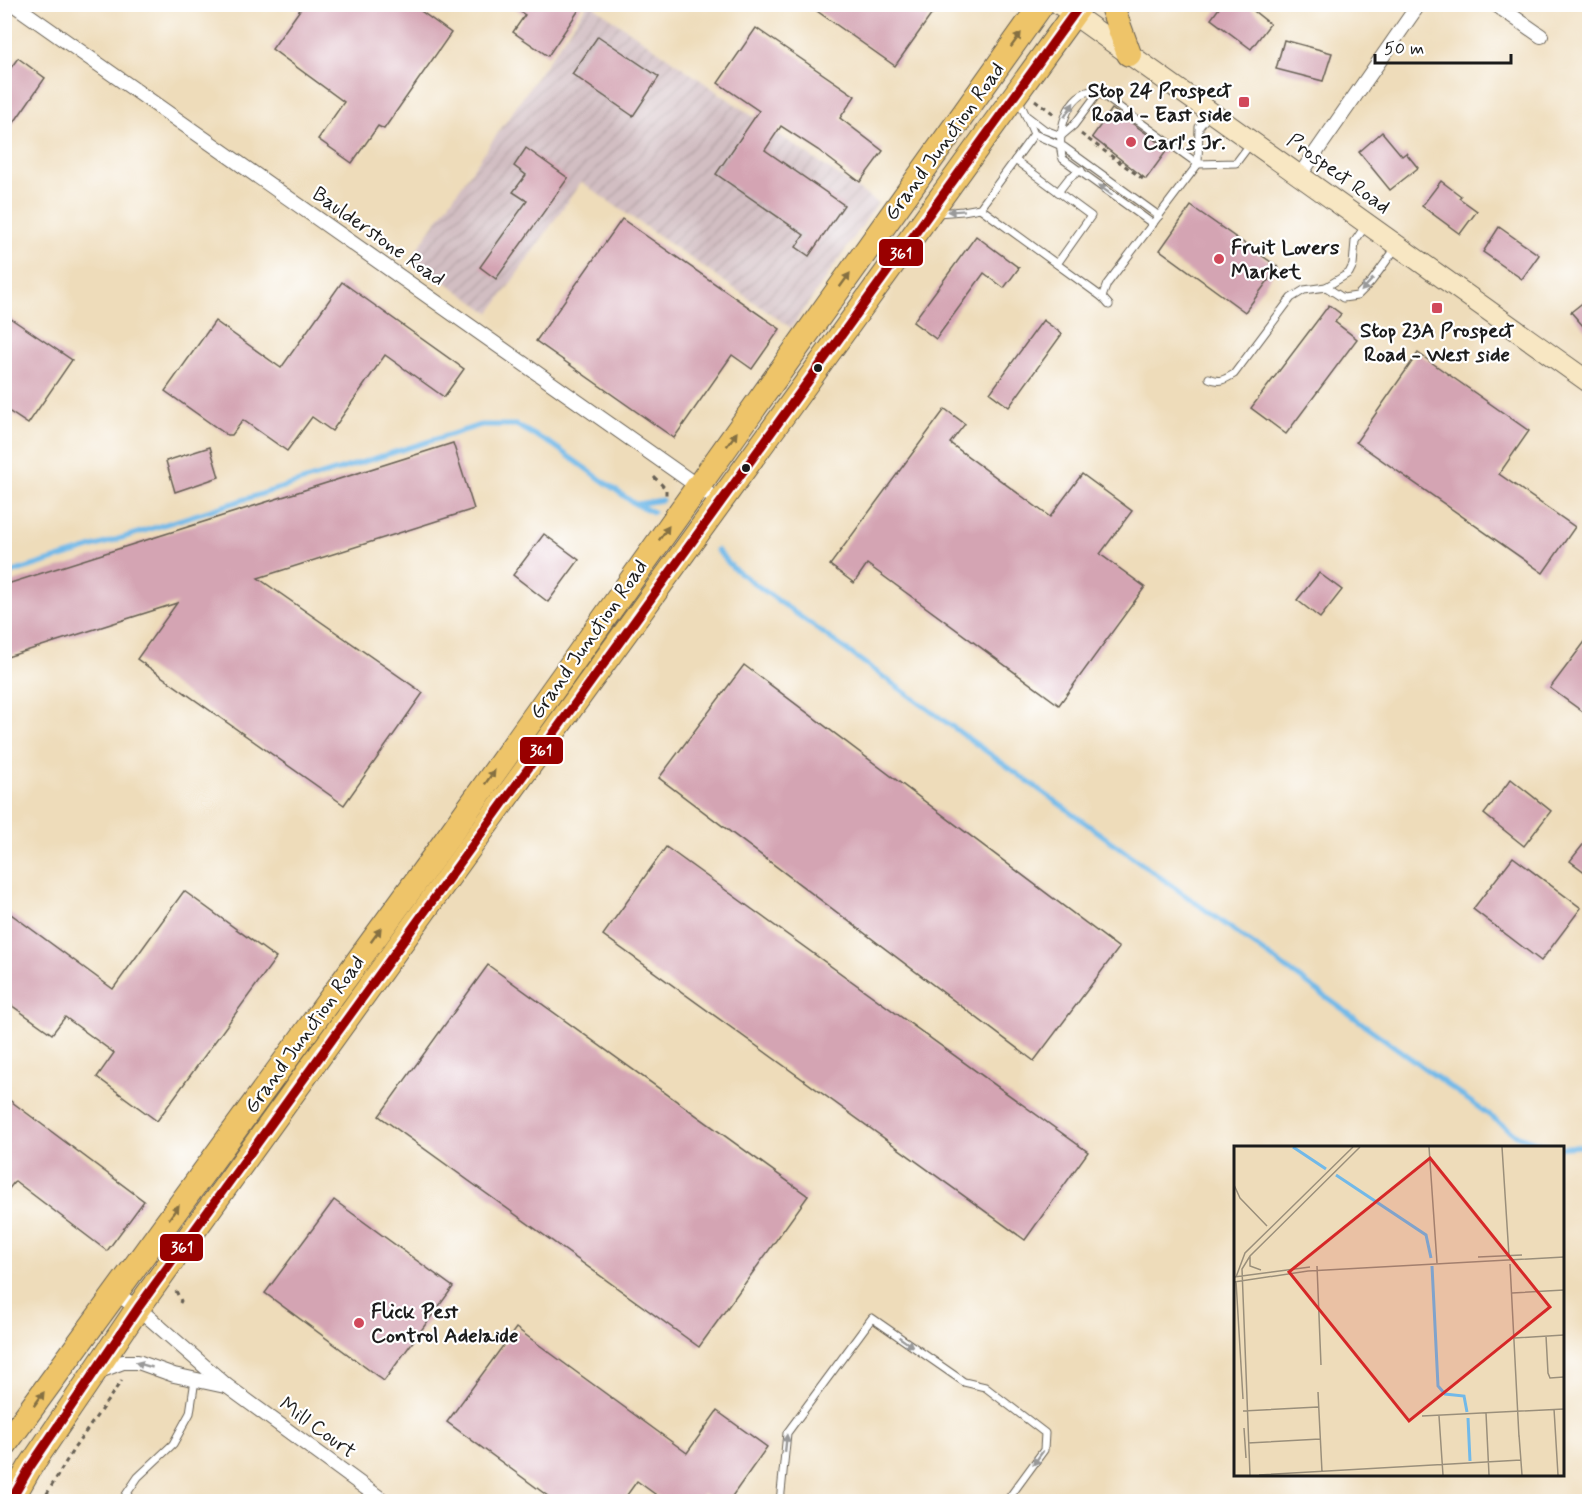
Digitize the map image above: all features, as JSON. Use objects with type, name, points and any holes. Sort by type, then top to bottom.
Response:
[{"type":"highway","name":"Grand Junction Road","points":[[4,1446],[444,843],[1042,4]]},
{"type":"highway","points":[[1111,4],[1129,54]]},
{"type":"highway","name":"Grand Junction Road","points":[[10,1502],[30,1467],[138,1308],[720,502],[930,213],[1025,103],[1071,8]]},
{"type":"highway","points":[[444,843],[463,857]]},
{"type":"main road","name":"Prospect Road","points":[[1071,8],[1129,54],[1590,383]]},
{"type":"street","name":"Baulderstone Road","points":[[13,4],[720,502]]},
{"type":"street","points":[[1300,175],[1419,4]]},
{"type":"street","points":[[1495,4],[1541,36]]},
{"type":"street","name":"Mill Court","points":[[115,1293],[138,1308],[227,1386],[385,1502]]},
{"type":"street","name":"Mill Court","points":[[93,1373],[123,1362],[138,1362],[174,1375],[227,1386]]},
{"type":"lane","points":[[1153,224],[1063,159],[1060,146],[1064,117],[1080,95],[1089,90],[1098,93],[1198,164],[1236,163],[1253,141]]},
{"type":"lane","points":[[1061,136],[1074,124],[1098,93]]},
{"type":"lane","points":[[1025,103],[1034,134],[1060,146],[1086,163],[1159,216]]},
{"type":"lane","points":[[1025,103],[1046,130],[1061,136]]},
{"type":"lane","points":[[1102,297],[1107,285],[1198,164],[1199,127],[1210,112]]},
{"type":"lane","points":[[930,213],[980,208],[1034,134]]},
{"type":"lane","points":[[1015,160],[1091,216],[1057,264]]},
{"type":"lane","points":[[1058,192],[1069,178],[1080,172],[1086,163]]},
{"type":"lane","points":[[980,208],[1102,297],[1109,305]]},
{"type":"lane","points":[[1209,378],[1222,381],[1234,374],[1291,298],[1304,290],[1326,287],[1349,273],[1353,264],[1355,241],[1367,223]]},
{"type":"lane","points":[[1326,287],[1343,298],[1357,296],[1371,282],[1398,245]]},
{"type":"lane","points":[[780,1502],[787,1433],[872,1318],[964,1382],[985,1387],[1045,1433],[1044,1450],[1006,1502]]},
{"type":"lane","points":[[121,1502],[138,1477],[173,1444],[190,1413],[195,1379]]},
{"type":"path","points":[[1025,103],[1058,117]]},
{"type":"path","points":[[1077,131],[1143,179]]},
{"type":"path","points":[[42,1502],[73,1450],[124,1379]]},
{"type":"shaded area","points":[[587,5],[592,5],[878,203],[791,328],[581,182],[490,313],[411,258]]},
{"type":"building","points":[[304,4],[411,4],[451,33],[384,129],[378,126],[352,163],[318,139],[344,102],[272,49]]},
{"type":"building","points":[[509,4],[583,4],[548,56],[513,32],[525,15]]},
{"type":"building","points":[[807,4],[939,4],[895,66]]},
{"type":"building","points":[[1222,4],[1245,4],[1270,24],[1251,49],[1211,19]]},
{"type":"building","points":[[756,28],[855,96],[840,118],[883,151],[860,182],[818,150],[781,126],[765,150],[844,205],[809,256],[796,247],[804,235],[716,174],[759,111],[718,83]]},
{"type":"building","points":[[598,36],[659,77],[633,116],[572,74]]},
{"type":"building","points":[[1284,40],[1332,53],[1323,81],[1276,69]]},
{"type":"building","points":[[18,58],[45,78],[4,137],[4,77]]},
{"type":"building","name":"Carl's Jr.","points":[[1112,109],[1168,149],[1146,179],[1092,137]]},
{"type":"building","points":[[1382,132],[1402,156],[1406,153],[1418,168],[1390,190],[1359,152]]},
{"type":"building","points":[[526,148],[568,178],[496,279],[480,267],[527,201],[513,192],[526,175],[514,166]]},
{"type":"building","points":[[1441,181],[1477,211],[1460,234],[1422,206]]},
{"type":"building","name":"Fruit Lovers Market","points":[[1191,206],[1278,267],[1245,312],[1160,250]]},
{"type":"building","points":[[622,219],[780,329],[752,369],[732,355],[674,438],[536,341]]},
{"type":"building","points":[[1499,227],[1539,255],[1522,279],[1483,252]]},
{"type":"building","points":[[976,236],[1019,268],[1004,288],[984,273],[936,339],[913,322]]},
{"type":"building","points":[[342,282],[464,369],[444,397],[385,355],[332,431],[312,417],[287,451],[243,420],[232,435],[227,435],[165,391],[215,321],[281,368]]},
{"type":"building","points":[[1590,297],[1590,334],[1571,312]]},
{"type":"building","points":[[1329,305],[1341,314],[1335,322],[1357,339],[1286,434],[1251,408]]},
{"type":"building","points":[[4,314],[72,360],[28,424],[4,408]]},
{"type":"building","points":[[1043,320],[1062,334],[1009,407],[990,393]]},
{"type":"building","points":[[1418,353],[1529,431],[1499,474],[1575,527],[1543,573],[1356,442]]},
{"type":"building","points":[[945,409],[965,424],[950,443],[1050,517],[1082,474],[1132,511],[1100,554],[1145,587],[1059,705],[867,564],[854,583],[830,565]]},
{"type":"building","points":[[453,443],[474,509],[258,578],[423,693],[344,805],[137,659],[177,603],[4,658],[4,585]]},
{"type":"building","points":[[210,447],[219,477],[175,492],[166,461]]},
{"type":"building","points":[[544,534],[579,560],[548,602],[513,575]]},
{"type":"building","points":[[1319,573],[1342,590],[1320,618],[1297,600]]},
{"type":"building","points":[[1590,635],[1590,717],[1550,688]]},
{"type":"building","points":[[744,665],[1119,948],[1034,1061],[659,778]]},
{"type":"building","points":[[1511,779],[1551,811],[1524,846],[1484,814]]},
{"type":"building","points":[[1590,836],[1590,876],[1570,861]]},
{"type":"building","points":[[666,847],[1088,1152],[1025,1240],[603,935]]},
{"type":"building","points":[[1513,857],[1581,908],[1541,961],[1473,909]]},
{"type":"building","points":[[184,891],[276,958],[157,1121],[97,1077],[114,1053],[65,1017],[52,1034],[4,1000],[4,909],[113,989]]},
{"type":"building","points":[[488,965],[808,1196],[699,1347],[379,1116]]},
{"type":"building","points":[[4,1096],[144,1201],[107,1251],[15,1181],[4,1195]]},
{"type":"building","points":[[334,1200],[453,1287],[384,1381],[265,1293]]},
{"type":"building","points":[[516,1328],[687,1453],[717,1411],[767,1447],[728,1502],[715,1502],[703,1493],[697,1502],[666,1502],[637,1481],[622,1502],[556,1502],[447,1422]]},
{"type":"waterway","points":[[4,575],[481,425],[516,425],[553,445],[635,504],[653,512]]},
{"type":"waterway","points":[[637,504],[662,500]]},
{"type":"waterway","points":[[717,550],[733,568],[1518,1136],[1548,1146]]},
{"type":"waterway","points":[[1564,1147],[1590,1145]]},
{"type":"transit line","name":"361","points":[[10,1502],[30,1467],[138,1308],[1081,4]]},
{"type":"place","name":"Stop 24 Prospect Road - East side","points":[[1244,102]]},
{"type":"place","name":"Carl's Jr.","points":[[1131,142]]},
{"type":"place","name":"Fruit Lovers Market","points":[[1219,259]]},
{"type":"place","name":"Stop 23A Prospect Road - West side","points":[[1437,308]]},
{"type":"place","name":"Flick Pest Control Adelaide","points":[[359,1323]]}]
